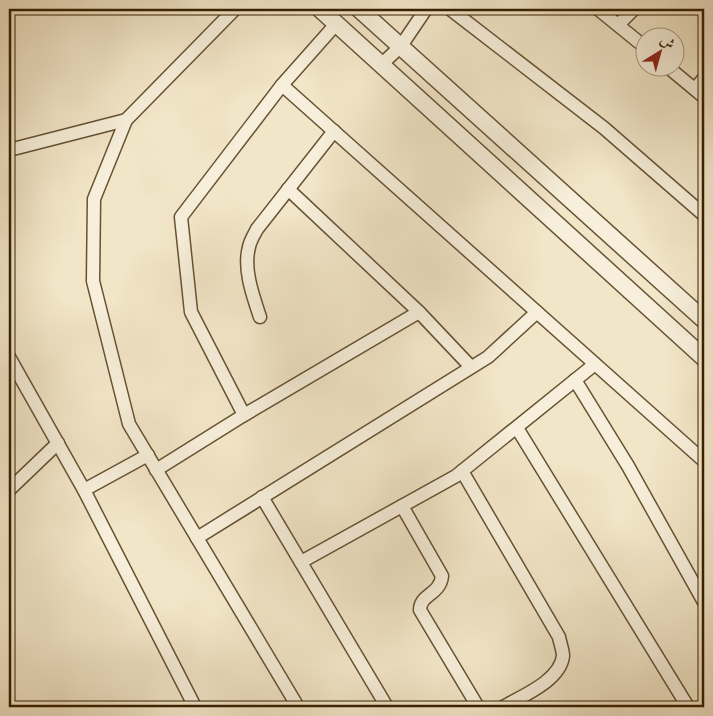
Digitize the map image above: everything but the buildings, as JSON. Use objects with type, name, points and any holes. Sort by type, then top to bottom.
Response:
[{"type":"street","points":[[235,9],[126,120],[94,200],[93,281],[130,424],[298,707]]},
{"type":"street","points":[[320,9],[704,358]]},
{"type":"street","points":[[359,9],[704,320]]},
{"type":"street","points":[[382,64],[402,46],[426,9]]},
{"type":"street","points":[[450,9],[604,128],[704,215]]},
{"type":"street","points":[[598,9],[636,40]]},
{"type":"street","points":[[618,25],[634,9]]},
{"type":"street","points":[[244,415],[191,312],[181,217],[282,85],[337,23]]},
{"type":"street","points":[[681,78],[700,93],[704,78]]},
{"type":"street","points":[[282,85],[704,462]]},
{"type":"street","points":[[9,150],[126,120]]},
{"type":"street","points":[[260,317],[247,266],[249,248],[257,229],[334,131]]},
{"type":"street","points":[[288,189],[420,312],[472,367]]},
{"type":"street","points":[[156,470],[244,415],[420,312]]},
{"type":"street","points":[[197,538],[488,357],[537,312]]},
{"type":"street","points":[[9,357],[84,490],[194,707]]},
{"type":"street","points":[[301,562],[462,471],[595,364]]},
{"type":"street","points":[[575,380],[628,466],[704,602]]},
{"type":"street","points":[[517,428],[688,707]]},
{"type":"street","points":[[9,490],[58,443]]},
{"type":"street","points":[[84,490],[148,455]]},
{"type":"street","points":[[462,471],[559,637],[563,655],[559,670],[550,679],[502,707]]},
{"type":"street","points":[[262,497],[387,707]]},
{"type":"street","points":[[402,506],[442,576],[441,584],[437,590],[423,600],[420,610],[478,707]]}]
